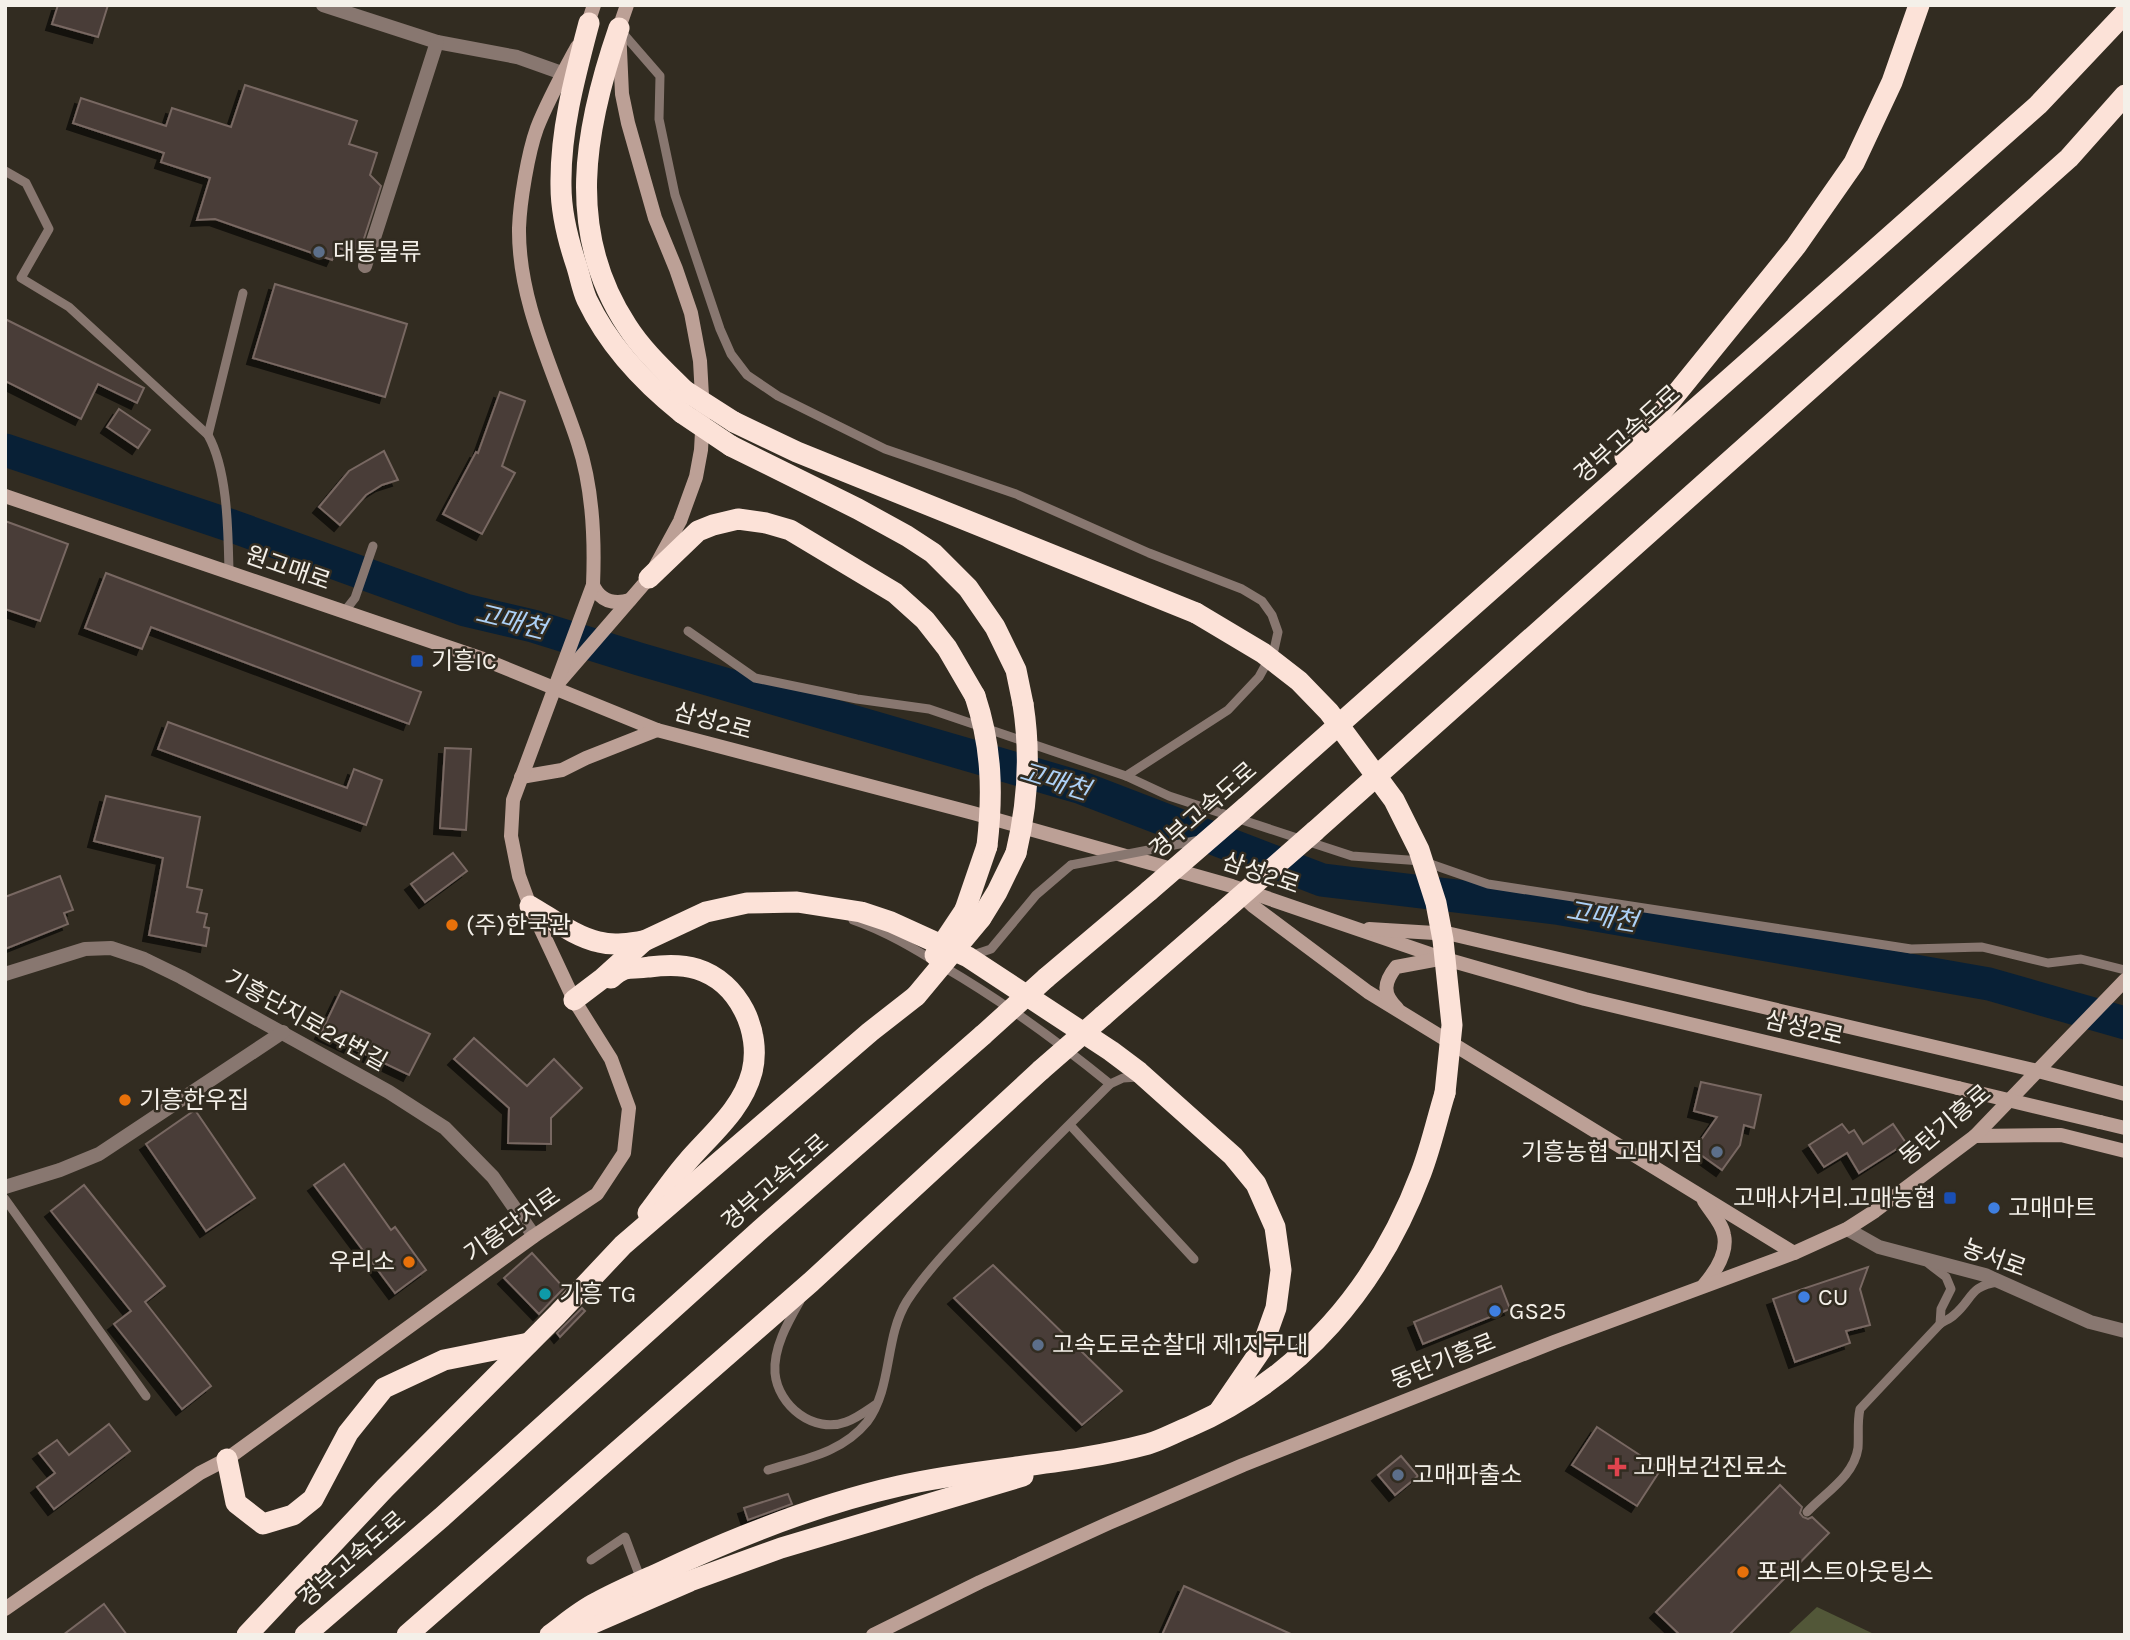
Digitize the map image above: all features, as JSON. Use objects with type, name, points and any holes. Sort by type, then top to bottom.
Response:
[{"type":"highway","points":[[1586,506],[1796,246],[1854,163],[1892,82],[1919,5]]},
{"type":"highway","name":"경부고속도로","points":[[305,1635],[442,1517],[760,1230],[1046,978],[1212,837],[2038,105],[2125,13]]},
{"type":"highway","points":[[247,1635],[385,1488],[623,1245],[870,1032],[911,993],[973,914],[997,892],[1016,853],[1028,776],[1028,745],[1023,704],[1016,670],[995,627],[968,588],[933,553],[907,536],[731,446],[682,413],[646,382],[609,337],[586,297],[565,225],[561,187],[563,144],[569,107],[592,14]]},
{"type":"highway","points":[[566,1635],[690,1581],[781,1548],[1083,1459],[1151,1443],[1217,1414],[1257,1391],[1306,1352],[1352,1299],[1377,1263],[1416,1185],[1445,1093],[1452,1025],[1443,940],[1436,903],[1419,850],[1394,800],[1329,712],[1299,681],[1263,653],[1196,613],[797,452],[734,422],[684,390],[658,364],[628,327],[606,286],[591,241],[587,209],[586,156],[600,89],[619,28]]},
{"type":"highway","points":[[2069,158],[2125,95]]},
{"type":"highway","points":[[407,1635],[811,1282],[1041,1070],[1315,831],[2069,158],[2125,112]]},
{"type":"highway","points":[[649,578],[698,531],[738,519],[766,523],[790,530],[895,593],[925,620],[947,648],[975,696],[989,752],[990,816],[973,914]]},
{"type":"highway","points":[[574,1000],[644,941],[706,912],[747,902],[797,902],[861,912],[891,922],[968,957],[1115,1063],[1149,1080],[1233,1156],[1256,1184],[1275,1227],[1281,1270],[1276,1308],[1261,1350],[1217,1414]]},
{"type":"highway","points":[[530,906],[600,943],[644,941]]},
{"type":"highway","points":[[574,1000],[591,992],[622,968],[679,965],[716,978],[736,999],[750,1022],[755,1054],[748,1086],[740,1101],[687,1162],[623,1245]]},
{"type":"highway","points":[[227,1459],[236,1503],[262,1524],[293,1515],[313,1499],[348,1433],[384,1388],[444,1360],[529,1343]]},
{"type":"highway","points":[[550,1635],[595,1603],[772,1524],[898,1486],[964,1473],[1083,1459]]},
{"type":"main road","points":[[554,688],[570,664],[599,636],[649,578],[680,521],[696,477],[701,450],[703,414],[700,361],[691,313],[655,218],[622,94],[619,28],[627,5]]},
{"type":"main road","points":[[570,664],[578,628],[593,585],[594,552],[588,485],[579,445],[532,316],[519,228],[524,185],[536,130],[592,14]]},
{"type":"main road","name":"원고매로","points":[[5,496],[483,659],[554,688]]},
{"type":"main road","points":[[593,585],[596,593],[609,602],[630,600]]},
{"type":"main road","name":"삼성2로","points":[[554,688],[657,730],[986,817],[1232,886],[1442,958],[1585,999],[2125,1128]]},
{"type":"main road","name":"기흥단지로","points":[[5,1609],[200,1472],[227,1459],[534,1236],[597,1194],[624,1153],[629,1108],[611,1059],[574,1000],[530,906],[519,876],[511,836],[513,800],[554,688]]},
{"type":"main road","points":[[521,777],[562,770],[657,730]]},
{"type":"main road","points":[[1232,886],[1253,906],[1315,954],[1405,1016],[1794,1253]]},
{"type":"main road","points":[[1347,927],[1451,934],[2038,1071],[2125,1094]]},
{"type":"main road","points":[[1405,1016],[1389,1000],[1385,989],[1388,977],[1396,967],[1442,958]]},
{"type":"main road","name":"동탄기흥로","points":[[873,1635],[1109,1522],[1243,1465],[1554,1342],[1794,1253],[1847,1229],[1975,1136],[2124,981]]},
{"type":"main road","points":[[1975,1136],[2061,1135],[2125,1151]]},
{"type":"main road","points":[[1702,1197],[1725,1236],[1722,1255],[1715,1272],[1703,1287]]},
{"type":"street","points":[[323,5],[437,42],[517,57],[562,73]]},
{"type":"street","points":[[365,266],[437,42]]},
{"type":"street","name":"기흥단지로24번길","points":[[5,974],[85,949],[111,948],[181,977],[389,1092],[445,1128],[493,1177],[534,1236]]},
{"type":"street","points":[[5,1187],[60,1170],[99,1154],[283,1032]]},
{"type":"street","name":"농서로","points":[[1847,1229],[1879,1247],[1986,1275],[2090,1322],[2125,1331]]},
{"type":"lane","points":[[619,28],[660,76],[659,119],[676,195],[720,329],[732,354],[747,375],[778,396],[885,449],[1016,494],[1149,553],[1242,589],[1262,601],[1272,615],[1278,632],[1274,650],[1259,677],[1228,710],[1126,776]]},
{"type":"lane","points":[[5,171],[26,183],[49,229],[21,278],[69,307],[208,435],[214,447],[224,497],[229,572]]},
{"type":"lane","points":[[208,435],[243,293]]},
{"type":"lane","points":[[344,612],[355,598],[373,546]]},
{"type":"lane","points":[[688,631],[755,678],[857,699],[929,709],[1126,776],[1169,796],[1352,856],[1422,861],[1488,884],[1911,949],[1982,947],[2048,962],[2081,959],[2125,970]]},
{"type":"lane","points":[[968,957],[991,948],[1036,895],[1071,864],[1212,837]]},
{"type":"lane","points":[[622,968],[648,948],[701,923],[732,915],[768,909],[795,909],[839,915],[886,934],[975,985],[1046,1032],[1110,1084]]},
{"type":"lane","points":[[1110,1084],[1115,1063]]},
{"type":"lane","points":[[768,1470],[826,1453],[844,1444],[866,1422],[879,1402],[893,1337],[901,1315],[921,1280],[1013,1181],[1110,1084],[1129,1077],[1149,1080]]},
{"type":"lane","points":[[1070,1125],[1194,1259]]},
{"type":"lane","points":[[5,1199],[146,1396]]},
{"type":"lane","points":[[1922,1258],[1946,1277],[1951,1289],[1941,1309],[1940,1324]]},
{"type":"lane","points":[[811,1282],[786,1326],[777,1351],[775,1372],[779,1393],[789,1406],[813,1422],[826,1425],[845,1423],[879,1402]]},
{"type":"lane","points":[[1807,1512],[1854,1467],[1860,1409],[1940,1324],[1955,1315],[1974,1290],[1986,1284],[2000,1282]]},
{"type":"lane","points":[[591,1560],[625,1537],[641,1581]]},
{"type":"green space","points":[[1817,1607],[1876,1635],[1787,1635]]},
{"type":"building","points":[[58,5],[108,5],[98,37],[52,24]]},
{"type":"building","points":[[245,85],[357,121],[349,144],[377,153],[370,175],[381,186],[359,254],[338,248],[332,260],[215,219],[197,220],[210,178],[161,162],[164,153],[73,123],[81,98],[166,126],[172,108],[231,127]]},
{"type":"building","points":[[275,284],[407,324],[385,397],[253,358]]},
{"type":"building","points":[[5,319],[144,388],[137,403],[98,384],[81,419],[5,381]]},
{"type":"building","points":[[500,392],[525,401],[502,466],[515,473],[482,534],[443,514],[476,452],[478,453]]},
{"type":"building","points":[[119,409],[150,430],[138,448],[107,427]]},
{"type":"building","points":[[384,451],[398,480],[382,485],[366,495],[340,525],[319,507],[349,471]]},
{"type":"building","points":[[5,521],[68,544],[40,621],[5,609]]},
{"type":"building","points":[[106,573],[421,692],[409,724],[151,627],[142,649],[85,628]]},
{"type":"building","points":[[168,722],[347,788],[354,769],[382,780],[366,825],[158,749]]},
{"type":"building","points":[[445,748],[471,749],[466,830],[440,828]]},
{"type":"building","points":[[106,796],[200,817],[187,887],[202,890],[197,912],[207,914],[204,927],[209,928],[206,946],[149,935],[163,858],[94,841]]},
{"type":"building","points":[[453,853],[467,871],[425,902],[411,884]]},
{"type":"building","points":[[60,876],[73,910],[64,913],[68,924],[5,949],[5,897]]},
{"type":"building","points":[[341,991],[430,1034],[409,1075],[321,1033]]},
{"type":"building","points":[[474,1038],[527,1086],[554,1059],[582,1088],[551,1118],[551,1144],[508,1143],[509,1108],[454,1059]]},
{"type":"building","points":[[1701,1082],[1761,1095],[1754,1128],[1744,1125],[1740,1145],[1722,1170],[1694,1150],[1717,1117],[1694,1111]]},
{"type":"building","points":[[195,1110],[255,1198],[206,1231],[146,1144]]},
{"type":"building","points":[[1842,1124],[1849,1133],[1854,1130],[1863,1144],[1893,1124],[1906,1143],[1859,1173],[1847,1153],[1824,1167],[1809,1145]]},
{"type":"building","points":[[344,1164],[391,1230],[395,1227],[426,1270],[395,1293],[314,1185]]},
{"type":"building","points":[[84,1185],[165,1286],[145,1302],[211,1386],[182,1409],[114,1324],[131,1311],[51,1211]]},
{"type":"building","name":"기흥 TG","points":[[532,1253],[564,1288],[539,1314],[504,1278]]},
{"type":"building","name":"고속도로순찰대 제1지구대","points":[[993,1265],[1122,1391],[1082,1425],[954,1298]]},
{"type":"building","points":[[1868,1267],[1860,1289],[1870,1325],[1846,1331],[1850,1343],[1795,1362],[1773,1299]]},
{"type":"building","points":[[1501,1286],[1510,1309],[1423,1344],[1414,1322]]},
{"type":"building","points":[[582,1308],[585,1311],[560,1337],[557,1333]]},
{"type":"building","points":[[109,1424],[130,1451],[54,1509],[37,1487],[55,1473],[39,1453],[57,1440],[69,1455]]},
{"type":"building","name":"고매보건진료소","points":[[1597,1427],[1661,1469],[1637,1506],[1572,1465]]},
{"type":"building","name":"고매파출소","points":[[1401,1456],[1418,1476],[1395,1495],[1378,1475]]},
{"type":"building","name":"포레스트아웃팅스","points":[[1780,1485],[1802,1507],[1800,1513],[1803,1517],[1812,1517],[1829,1533],[1729,1635],[1680,1635],[1656,1612]]},
{"type":"building","points":[[788,1494],[792,1504],[748,1520],[744,1508]]},
{"type":"building","points":[[1184,1586],[1293,1635],[1162,1635]]},
{"type":"building","points":[[104,1604],[127,1635],[63,1635]]},
{"type":"waterway","name":"고매천","points":[[5,450],[232,526],[465,610],[533,626],[1082,788],[1322,880],[1556,908],[1989,984],[2125,1023]]},
{"type":"place","name":"대통물류","points":[[319,252]]},
{"type":"place","name":"기흥IC","points":[[417,661]]},
{"type":"place","name":"(주)한국관","points":[[452,925]]},
{"type":"place","name":"기흥한우집","points":[[125,1100]]},
{"type":"place","name":"기흥농협 고매지점","points":[[1717,1152]]},
{"type":"place","name":"고매사거리.고매농협","points":[[1950,1198]]},
{"type":"place","name":"고매마트","points":[[1994,1208]]},
{"type":"place","name":"우리소","points":[[409,1262]]},
{"type":"place","name":"기흥 TG","points":[[545,1294]]},
{"type":"place","name":"CU","points":[[1804,1297]]},
{"type":"place","name":"GS25","points":[[1495,1311]]},
{"type":"place","name":"고속도로순찰대 제1지구대","points":[[1038,1345]]},
{"type":"place","name":"고매보건진료소","points":[[1617,1467]]},
{"type":"place","name":"고매파출소","points":[[1398,1475]]},
{"type":"place","name":"포레스트아웃팅스","points":[[1743,1572]]}]
